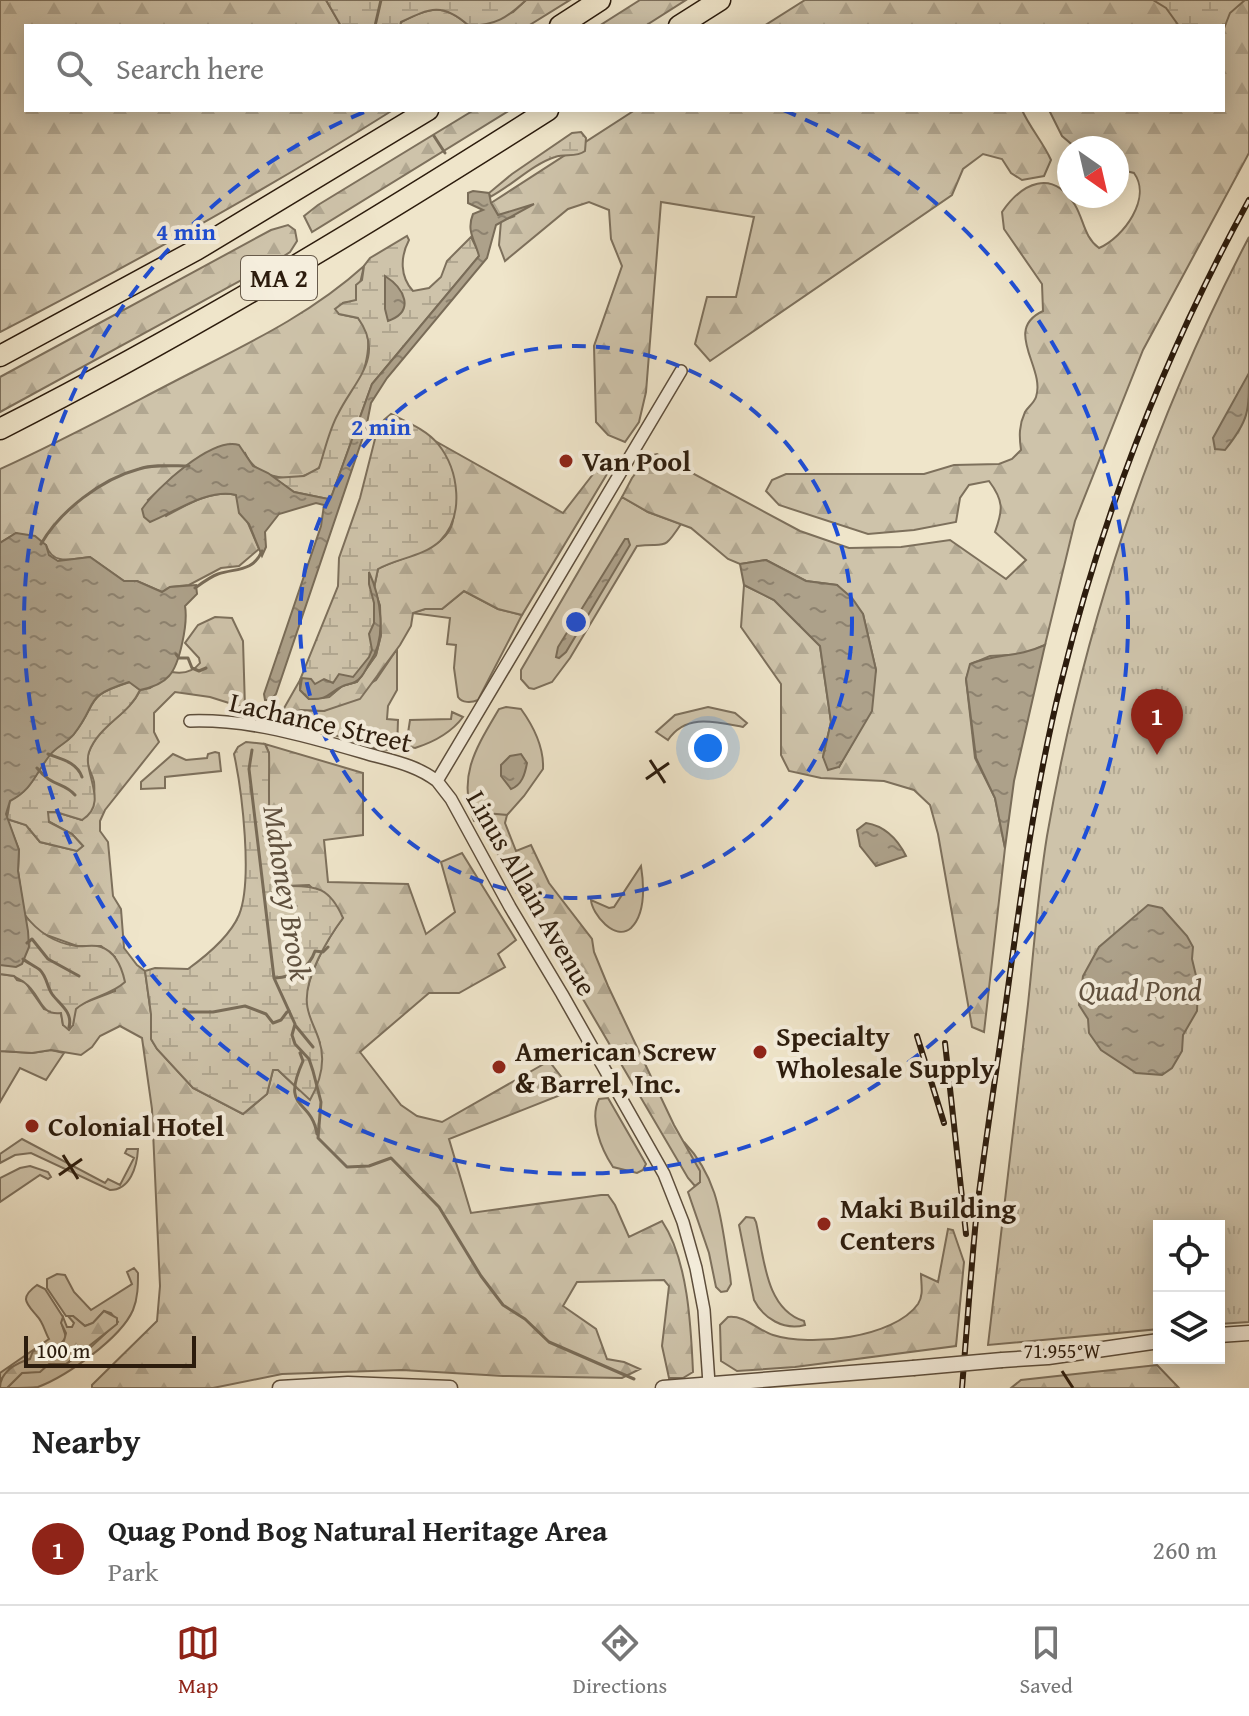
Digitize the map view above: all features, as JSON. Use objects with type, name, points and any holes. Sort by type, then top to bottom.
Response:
[{"type":"highway","points":[[563,24],[600,0]]},
{"type":"highway","points":[[682,24],[720,0]]},
{"type":"highway","name":"MA 2","points":[[0,356],[196,250],[425,112]]},
{"type":"highway","name":"MA 2","points":[[0,429],[163,344],[250,294],[402,203],[545,112]]},
{"type":"street","name":"Linus Allain Avenue","points":[[681,371],[437,781],[451,799],[664,1174],[683,1222],[696,1268],[704,1310],[709,1384]]},
{"type":"street","name":"Lachance Street","points":[[190,721],[229,721],[309,738],[408,764],[437,781]]},
{"type":"street","points":[[1225,1335],[1249,1333]]},
{"type":"street","points":[[663,1388],[1048,1357],[1153,1342]]},
{"type":"street","points":[[280,1388],[348,1384],[450,1388]]},
{"type":"green space","points":[[0,0],[326,0],[340,24],[24,24],[24,112],[390,112],[199,225],[0,332]]},
{"type":"green space","points":[[326,0],[526,0],[513,12],[487,24],[467,24],[451,13],[436,10],[411,17],[400,24],[340,24]]},
{"type":"green space","points":[[526,0],[570,0],[531,24],[475,24],[513,12]]},
{"type":"green space","points":[[640,0],[686,0],[648,24],[602,24]]},
{"type":"green space","points":[[805,0],[1249,0],[1249,153],[1143,350],[1075,521],[1045,645],[1025,654],[990,656],[971,664],[966,679],[975,758],[995,798],[1005,848],[984,1032],[972,1027],[938,834],[930,805],[914,790],[884,781],[821,778],[789,771],[781,755],[781,684],[741,627],[744,585],[774,600],[820,646],[831,722],[823,757],[839,767],[857,735],[876,670],[863,614],[837,585],[806,581],[766,560],[740,564],[728,559],[691,528],[648,512],[622,497],[649,456],[657,454],[800,531],[849,548],[901,547],[950,540],[1006,579],[1026,560],[995,532],[1001,506],[989,481],[969,485],[960,498],[956,522],[868,534],[779,505],[766,491],[772,480],[786,474],[924,474],[954,465],[999,464],[1012,459],[1021,450],[1022,421],[1035,399],[1037,386],[1025,339],[1026,328],[1031,319],[1043,311],[1042,284],[1004,229],[1002,212],[1028,187],[1047,183],[1057,186],[1057,208],[1076,208],[1087,234],[1099,248],[1118,235],[1133,216],[1140,194],[1139,183],[1134,173],[1129,172],[1129,136],[1062,136],[1050,112],[1225,112],[1225,24],[767,24]]},
{"type":"green space","points":[[1153,0],[1245,0],[1230,13],[1225,26],[1178,24],[1166,8]]},
{"type":"green space","points":[[436,10],[444,10],[467,24],[400,24],[411,17]]},
{"type":"green space","points":[[471,112],[507,112],[312,232],[304,216]]},
{"type":"green space","points":[[632,112],[1023,112],[1051,160],[1044,176],[1022,180],[1011,173],[1002,159],[983,154],[963,169],[952,195],[710,361],[695,344],[707,297],[736,297],[754,217],[661,202],[646,392],[639,422],[625,442],[608,435],[596,422],[594,346],[622,266],[611,239],[609,210],[589,202],[568,209],[505,261],[499,245],[501,221],[515,216],[498,215],[491,203]]},
{"type":"green space","points":[[581,132],[586,138],[585,151],[546,161],[490,197],[489,193],[512,174],[572,133]]},
{"type":"green space","points":[[288,225],[295,230],[297,241],[290,252],[278,260],[0,412],[0,377],[271,230]]},
{"type":"green space","points":[[407,236],[409,240],[403,267],[413,291],[429,288],[441,277],[447,261],[471,237],[480,255],[372,384],[332,495],[328,499],[294,492],[274,478],[304,476],[319,468],[335,420],[368,357],[366,332],[358,318],[339,314],[335,309],[356,300],[356,285],[362,280],[364,266],[370,258]]},
{"type":"green space","points":[[1249,237],[1249,1322],[1225,1324],[1225,1220],[1153,1220],[1153,1330],[988,1345],[1044,857],[1062,758],[1101,604],[1125,529],[1181,380]]},
{"type":"green space","points":[[364,266],[356,301],[343,303],[339,314],[358,318],[365,329],[368,340],[364,370],[351,405],[319,468],[300,477],[278,477],[258,469],[245,453],[181,470],[148,500],[166,516],[209,496],[236,495],[259,549],[239,566],[221,568],[189,585],[170,587],[162,592],[137,581],[124,581],[90,557],[58,559],[46,545],[16,533],[0,543],[0,469],[276,328],[322,300]]},
{"type":"green space","points":[[391,414],[428,435],[445,455],[451,467],[456,493],[453,519],[448,531],[433,546],[378,569],[374,588],[380,606],[378,620],[381,635],[376,655],[357,682],[342,686],[329,697],[309,699],[300,690],[300,680],[338,586],[339,558],[360,498],[376,435]]},
{"type":"green space","points":[[437,442],[563,513],[597,469],[604,467],[607,474],[522,615],[498,609],[464,591],[442,609],[413,613],[411,626],[400,645],[360,699],[324,711],[301,710],[279,717],[300,680],[300,690],[309,699],[329,697],[342,686],[357,682],[376,655],[381,635],[380,606],[374,588],[378,569],[433,546],[449,530],[453,520],[451,472]]},
{"type":"green space","points":[[622,497],[648,512],[681,524],[666,543],[637,546],[570,658],[552,682],[529,688],[521,679],[521,670]]},
{"type":"green space","points":[[464,591],[498,609],[522,615],[478,700],[470,702],[458,697],[454,668],[456,645],[447,644],[450,618],[412,613],[442,609]]},
{"type":"green space","points":[[215,617],[232,618],[243,641],[245,708],[210,697],[175,692],[154,713],[154,732],[159,742],[105,810],[100,821],[100,831],[108,842],[113,896],[121,909],[124,948],[145,971],[151,1039],[157,1049],[193,1088],[243,1114],[267,1094],[273,1070],[278,1070],[299,1090],[320,1043],[307,1011],[307,990],[319,957],[343,918],[309,885],[285,886],[278,871],[271,839],[269,753],[265,744],[363,773],[363,835],[324,840],[328,882],[408,884],[426,934],[455,912],[441,862],[462,853],[516,940],[498,954],[505,967],[459,993],[429,993],[360,1052],[401,1105],[417,1116],[442,1122],[549,1061],[566,1083],[563,1094],[449,1139],[471,1213],[608,1195],[629,1237],[662,1221],[671,1237],[683,1274],[693,1372],[683,1378],[669,1378],[662,1346],[669,1286],[664,1280],[577,1282],[563,1306],[596,1329],[607,1359],[640,1369],[622,1378],[402,1370],[282,1374],[213,1388],[92,1388],[157,1321],[160,1286],[152,1109],[142,1038],[120,1026],[100,1036],[81,1055],[51,1050],[32,1053],[0,1051],[0,974],[25,982],[44,1009],[61,1013],[63,1025],[73,1025],[75,1009],[81,1004],[115,991],[115,957],[101,946],[77,946],[38,932],[24,914],[18,871],[19,850],[7,819],[26,825],[40,842],[77,851],[83,846],[72,834],[48,821],[48,812],[82,820],[93,807],[94,782],[87,761],[93,743],[140,690],[150,688],[172,672],[188,672],[200,663],[185,643],[198,625]]},
{"type":"green space","points":[[397,649],[397,690],[388,706],[387,719],[398,720],[397,751],[374,748],[279,717],[301,710],[324,711],[376,680]]},
{"type":"green space","points":[[130,682],[140,690],[135,699],[100,734],[89,752],[95,796],[90,813],[82,820],[48,812],[49,822],[72,834],[83,846],[77,851],[40,842],[26,825],[7,819],[10,800],[24,791],[50,754],[74,734],[98,696]]},
{"type":"green space","points":[[708,707],[735,713],[747,723],[743,727],[712,722],[693,723],[675,731],[668,740],[656,732],[675,715]]},
{"type":"green space","points":[[499,709],[521,709],[530,723],[540,745],[543,769],[507,815],[479,816],[479,822],[474,821],[469,805],[468,776],[483,737]]},
{"type":"green space","points":[[452,712],[463,717],[453,728],[429,743],[411,747],[408,733],[410,720],[451,719]]},
{"type":"green space","points":[[246,742],[265,744],[269,753],[271,840],[278,872],[285,886],[321,890],[333,900],[343,918],[318,959],[307,994],[310,1018],[322,1055],[314,1093],[310,1100],[278,1070],[273,1070],[267,1094],[243,1114],[193,1088],[157,1049],[151,1039],[145,971],[155,968],[188,969],[224,938],[239,915],[246,859],[234,754]]},
{"type":"green space","points":[[219,753],[221,771],[165,777],[165,788],[141,789],[141,782],[173,754],[186,760],[207,758],[208,754]]},
{"type":"green space","points":[[485,813],[507,815],[505,823],[516,851],[531,845],[549,883],[592,939],[608,986],[674,1125],[700,1171],[700,1182],[695,1186],[479,822],[478,816]]},
{"type":"green space","points":[[641,866],[642,907],[631,928],[618,932],[600,919],[591,900],[609,908],[614,907]]},
{"type":"green space","points":[[24,914],[40,931],[60,942],[106,949],[118,961],[122,971],[125,982],[76,1009],[69,1030],[63,1025],[61,1013],[44,1008],[24,982],[14,976],[0,974],[0,937]]},
{"type":"green space","points":[[51,1050],[64,1053],[46,1080],[20,1068],[0,1102],[0,1051],[32,1053]]},
{"type":"green space","points":[[608,1098],[646,1164],[637,1173],[613,1167],[604,1152],[595,1116],[599,1099]]},
{"type":"green space","points":[[22,1139],[105,1183],[108,1179],[120,1185],[134,1158],[125,1153],[127,1149],[138,1149],[134,1170],[127,1182],[110,1190],[31,1153],[15,1155],[0,1163],[0,1154]]},
{"type":"green space","points":[[684,1142],[706,1172],[718,1204],[731,1284],[727,1291],[721,1292],[716,1287],[709,1253],[688,1192],[700,1182]]},
{"type":"green space","points":[[30,1166],[48,1172],[51,1177],[48,1179],[40,1175],[0,1202],[0,1178]]},
{"type":"green space","points":[[746,1217],[754,1218],[756,1222],[764,1265],[774,1293],[781,1305],[791,1315],[804,1321],[805,1325],[789,1326],[775,1322],[754,1300],[739,1225]]},
{"type":"green space","points":[[948,1229],[953,1230],[964,1262],[956,1346],[795,1367],[737,1371],[721,1361],[720,1325],[728,1317],[740,1318],[773,1335],[808,1340],[871,1332],[906,1316],[920,1301],[921,1274],[938,1282]]},
{"type":"green space","points":[[134,1268],[138,1273],[138,1282],[133,1310],[105,1344],[50,1382],[38,1387],[7,1388],[22,1373],[40,1371],[49,1364],[66,1364],[91,1347],[118,1322],[111,1313],[104,1311],[93,1323],[85,1326],[73,1316],[66,1316],[47,1288],[47,1279],[57,1274],[65,1275],[74,1292],[91,1310],[132,1284],[127,1272]]},
{"type":"green space","points":[[37,1285],[45,1289],[63,1317],[66,1337],[60,1345],[40,1348],[30,1359],[10,1368],[0,1381],[0,1373],[49,1339],[26,1300]]},
{"type":"green space","points":[[104,1311],[117,1318],[117,1324],[66,1364],[49,1364],[40,1372],[22,1373],[7,1388],[0,1388],[6,1373],[30,1359],[33,1351],[57,1346],[64,1341],[63,1317],[67,1327],[72,1327],[74,1323],[68,1316],[73,1316],[85,1326],[93,1323]]},
{"type":"green space","points":[[1157,1365],[1179,1388],[1011,1388],[1021,1380]]},
{"type":"water","points":[[468,193],[489,193],[498,215],[534,204],[496,225],[487,258],[387,378],[371,403],[366,428],[276,694],[271,700],[265,700],[264,694],[321,526],[324,505],[316,503],[279,514],[265,532],[266,547],[262,556],[249,524],[239,513],[236,495],[203,498],[150,522],[144,517],[142,509],[186,466],[200,456],[228,445],[239,445],[253,466],[294,492],[328,499],[372,384],[479,256],[470,225],[473,214],[483,210],[468,203]]},
{"type":"water","points":[[385,276],[404,299],[402,311],[388,321],[385,309]]},
{"type":"water","points":[[1249,373],[1248,407],[1243,423],[1225,450],[1215,449],[1213,438]]},
{"type":"water","points":[[16,533],[35,536],[46,545],[49,555],[58,561],[90,557],[124,581],[137,581],[162,592],[170,587],[196,585],[197,594],[185,606],[182,643],[169,676],[140,690],[129,682],[104,692],[93,702],[74,734],[52,752],[33,781],[10,801],[6,814],[19,850],[18,871],[29,947],[22,964],[16,967],[0,965],[0,543]]},
{"type":"water","points":[[625,539],[630,545],[566,652],[556,657],[558,647]]},
{"type":"water","points":[[766,560],[806,581],[837,585],[852,598],[863,614],[876,670],[872,711],[839,767],[828,770],[823,757],[831,722],[820,646],[774,600],[744,585],[740,564]]},
{"type":"water","points":[[369,572],[377,594],[380,618],[375,652],[358,680],[325,697],[309,699],[300,690],[302,678],[311,679],[315,684],[324,679],[333,683],[339,674],[353,677],[369,657],[374,603]]},
{"type":"water","points":[[1045,645],[1014,781],[1005,848],[995,798],[976,758],[966,679],[970,664]]},
{"type":"water","points":[[521,754],[527,763],[525,771],[520,782],[511,789],[501,776],[501,765],[510,756]]},
{"type":"water","points":[[866,823],[890,835],[906,856],[876,866],[860,846],[857,830]]},
{"type":"water","name":"Quad Pond","points":[[1148,905],[1162,908],[1187,936],[1193,947],[1192,959],[1198,984],[1197,1011],[1183,1035],[1182,1051],[1172,1068],[1162,1075],[1136,1073],[1101,1050],[1089,1033],[1088,1019],[1079,1005],[1083,976],[1099,947]]},
{"type":"waterway","name":"Mahoney Brook","points":[[375,24],[381,0]]},
{"type":"waterway","name":"Mahoney Brook","points":[[434,136],[445,153]]},
{"type":"waterway","points":[[41,544],[70,508],[110,480],[145,467],[189,466]]},
{"type":"waterway","points":[[195,588],[218,574],[249,566],[262,551]]},
{"type":"waterway","points":[[176,654],[179,658],[188,658],[192,668],[199,671],[206,668]]},
{"type":"waterway","name":"Mahoney Brook","points":[[252,750],[249,769],[274,978],[295,1024],[292,1035],[295,1044],[309,1059],[313,1071],[321,1102],[318,1138],[347,1167],[369,1166],[391,1158],[439,1207],[481,1276],[503,1305],[525,1319],[549,1342],[634,1379]]},
{"type":"waterway","points":[[48,754],[72,764],[82,777]]},
{"type":"waterway","points":[[37,768],[75,795]]},
{"type":"waterway","points":[[27,943],[32,939],[48,959],[79,976]]},
{"type":"waterway","points":[[275,978],[300,971],[315,951],[323,952],[328,947]]},
{"type":"waterway","points":[[23,959],[42,973],[52,994],[67,1013],[69,1027]]},
{"type":"waterway","points":[[184,1009],[188,1012],[213,1012],[245,1006],[266,1014],[273,1023],[281,1020],[287,1012]]},
{"type":"waterway","points":[[295,1025],[313,1047]]},
{"type":"waterway","points":[[300,1053],[303,1061],[297,1077],[296,1097],[314,1122],[317,1134]]},
{"type":"railway","points":[[962,1388],[984,1154],[1030,835],[1061,683],[1096,558],[1139,435],[1190,316],[1249,200]]},
{"type":"railway","points":[[917,1036],[944,1123]]},
{"type":"railway","points":[[945,1043],[966,1234]]},
{"type":"place","name":"Van Pool","points":[[566,461]]},
{"type":"place","name":"Quag Pond Bog Natural Heritage Area","points":[[1157,755]]},
{"type":"place","name":"Specialty Wholesale Supply","points":[[760,1052]]},
{"type":"place","name":"American Screw & Barrel, Inc.","points":[[499,1067]]},
{"type":"place","name":"Colonial Hotel","points":[[32,1126]]},
{"type":"place","name":"Maki Building Centers","points":[[824,1224]]}]
